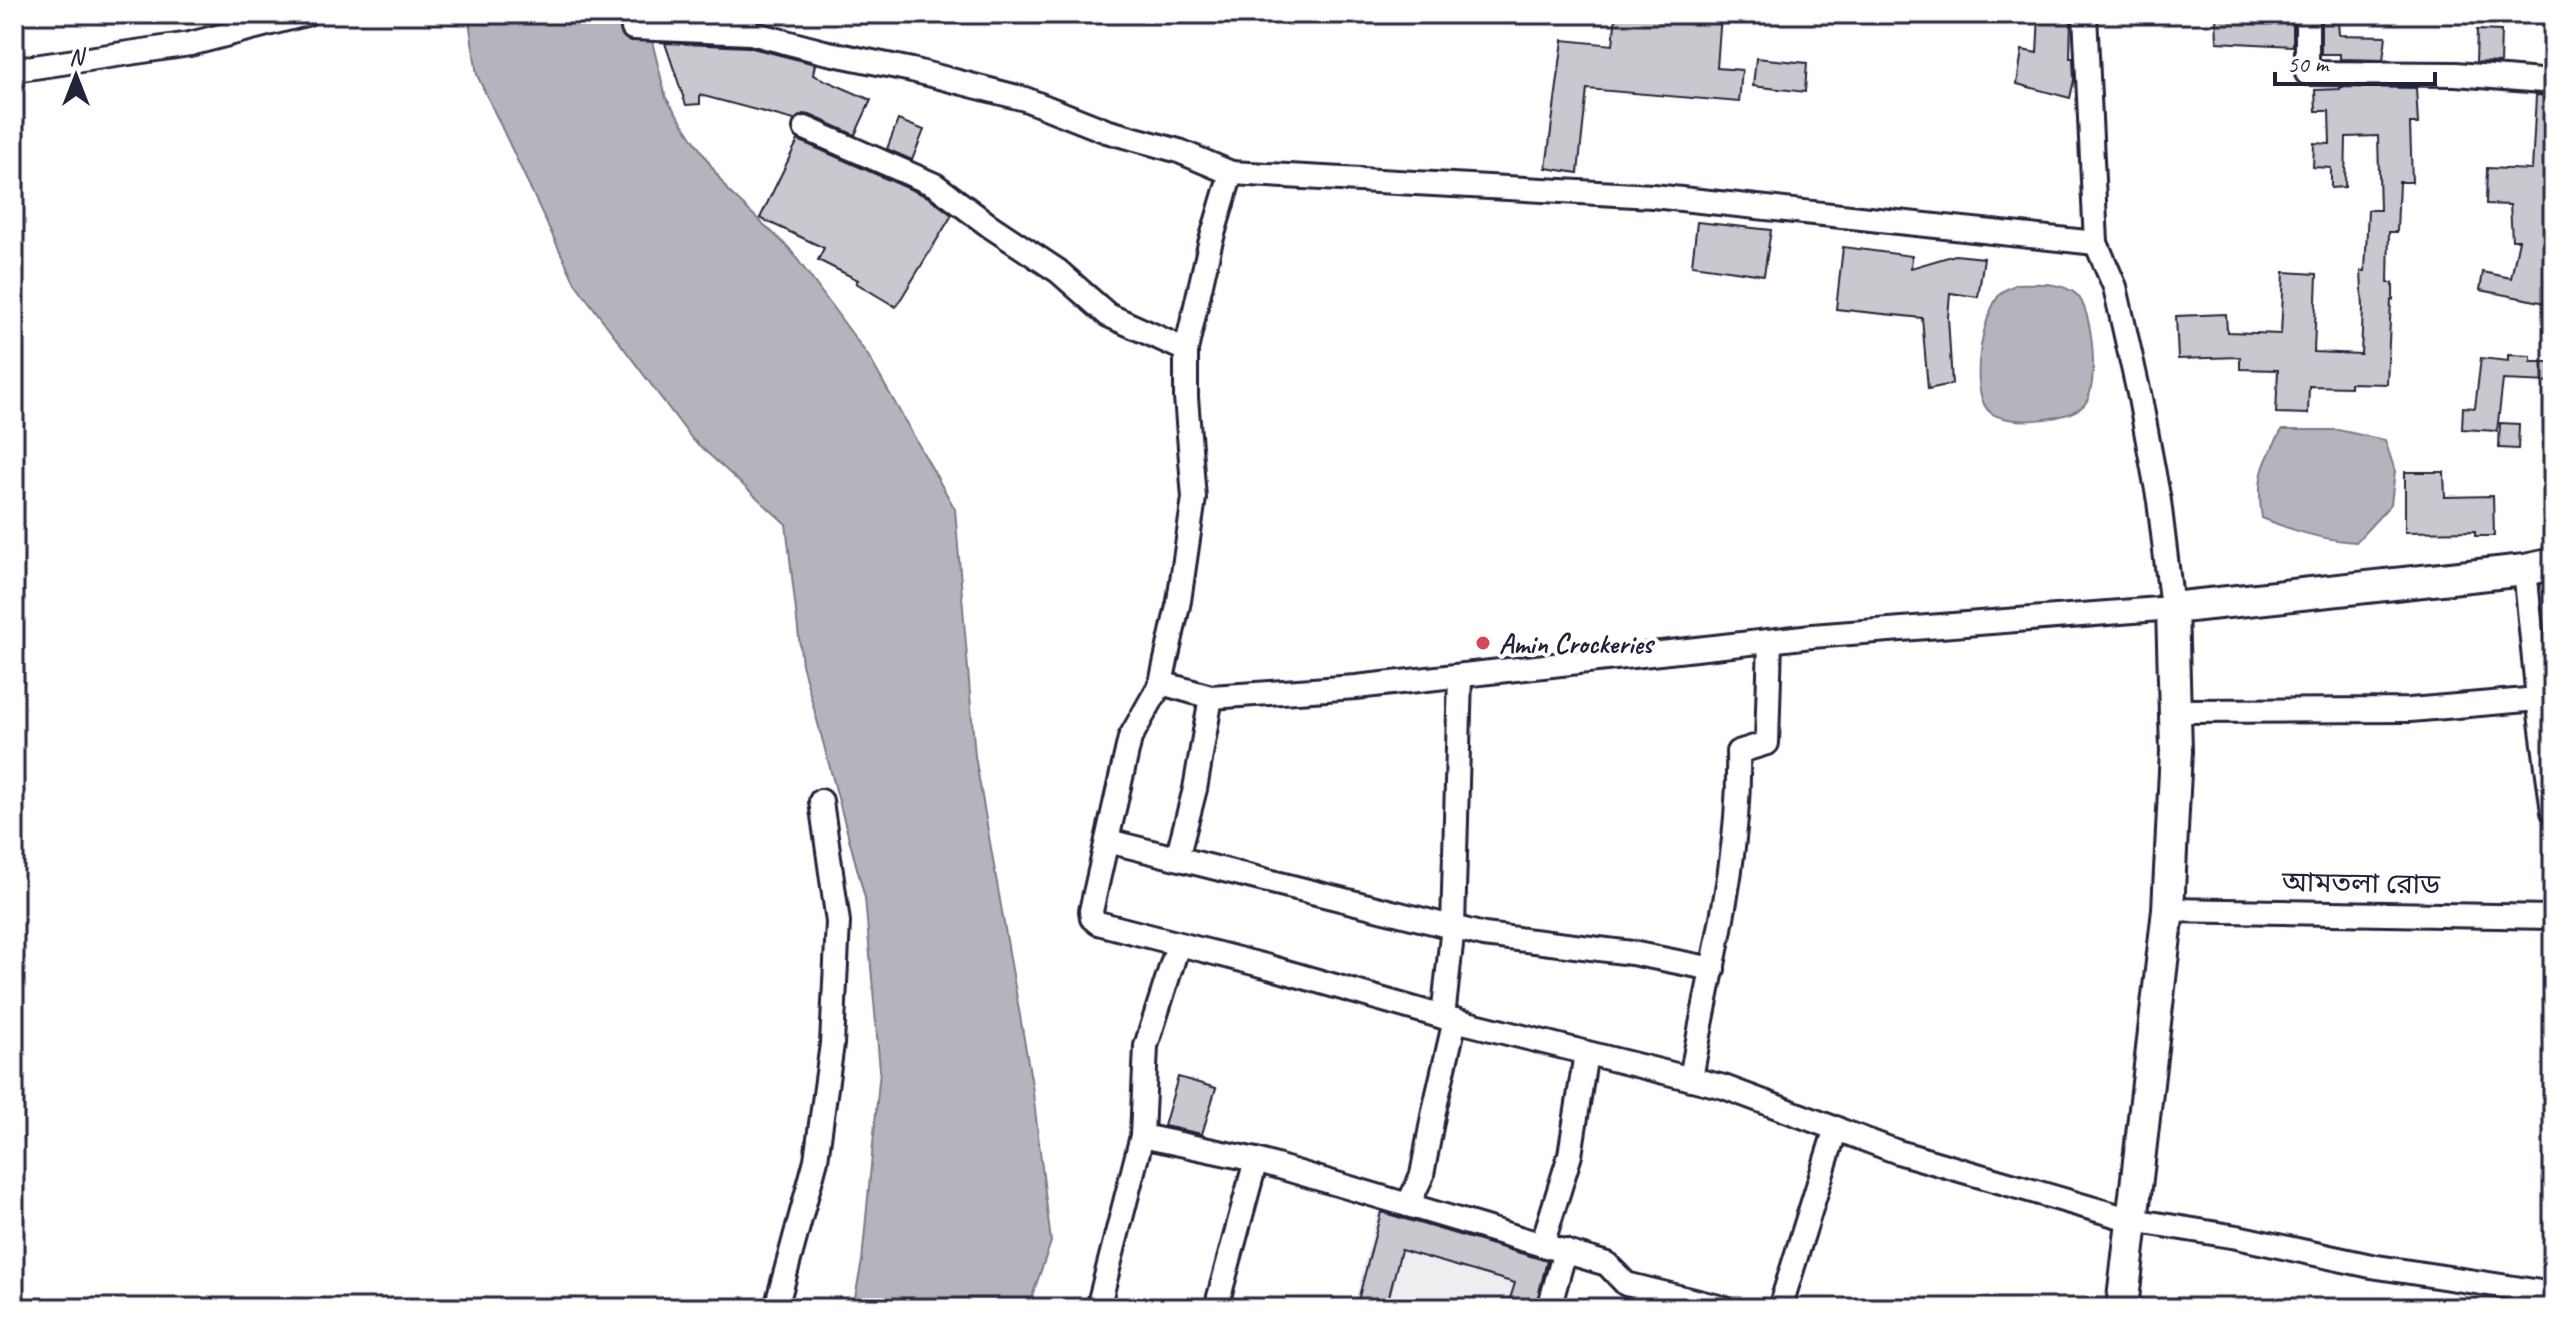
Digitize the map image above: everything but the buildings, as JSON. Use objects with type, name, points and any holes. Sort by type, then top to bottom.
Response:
[{"type":"main road","points":[[2122,1308],[2168,910],[2176,751],[2172,608],[2539,567]]},
{"type":"street","points":[[14,70],[190,44],[306,14]]},
{"type":"street","points":[[734,14],[751,33]]},
{"type":"street","points":[[1161,683],[1211,697],[1356,687],[1770,641],[2172,608],[2159,501],[2140,398],[2115,287],[2096,243],[2085,14]]},
{"type":"street","points":[[2307,14],[2307,73],[2456,74],[2553,82]]},
{"type":"street","points":[[633,28],[751,33],[912,70],[1025,99],[1106,131],[1179,151],[1231,173],[1653,196],[2096,243]]},
{"type":"street","points":[[805,128],[935,185],[1058,271],[1108,315],[1186,350]]},
{"type":"street","points":[[1231,173],[1210,244],[1186,350],[1186,397],[1194,498],[1179,601],[1161,683],[1130,738],[1094,895],[1092,918],[1098,923],[1449,1018],[1724,1087],[1898,1152],[2132,1220],[2237,1237],[2371,1266],[2553,1294]]},
{"type":"street","points":[[2539,567],[2538,699],[2553,812]]},
{"type":"street","points":[[1691,1079],[1723,924],[1738,782],[1738,752],[1767,743],[1770,641]]},
{"type":"street","points":[[1408,1205],[1422,1175],[1449,1018],[1460,676]]},
{"type":"street","points":[[1177,858],[1195,789],[1211,697]]},
{"type":"street","points":[[2176,711],[2410,710],[2538,699]]},
{"type":"street","points":[[776,1308],[816,1160],[832,1044],[838,922],[821,801]]},
{"type":"street","points":[[1108,841],[1514,940],[1632,953],[1713,969]]},
{"type":"street","name":"আমতলা রোড","points":[[2168,910],[2553,917]]},
{"type":"street","points":[[1098,1308],[1142,1136],[1146,1046],[1178,945]]},
{"type":"street","points":[[1542,1245],[1570,1155],[1586,1053]]},
{"type":"street","points":[[1780,1308],[1836,1128]]},
{"type":"street","points":[[1142,1136],[1256,1160],[1565,1251],[1607,1264],[1626,1284],[1708,1306]]},
{"type":"street","points":[[1216,1308],[1256,1160]]},
{"type":"street","points":[[1549,1308],[1565,1251]]},
{"type":"shaded area","points":[[468,14],[649,14],[650,33],[666,98],[728,191],[789,248],[869,357],[955,509],[975,756],[1032,1085],[1051,1242],[1028,1308],[853,1308],[862,1261],[880,1070],[865,898],[802,664],[786,524],[692,439],[575,283],[477,75]]},
{"type":"shaded area","points":[[2017,284],[2048,284],[2070,290],[2082,302],[2087,315],[2092,349],[2092,383],[2084,405],[2065,415],[2038,420],[2011,419],[1991,413],[1984,403],[1979,372],[1983,335],[1994,303],[2003,292]]},
{"type":"shaded area","points":[[2282,430],[2338,430],[2385,440],[2395,471],[2391,504],[2356,542],[2308,534],[2262,518],[2262,472]]},
{"type":"shaded area","points":[[1381,1197],[1565,1251],[1549,1308],[1353,1308]]},
{"type":"ferry route","points":[[588,14],[625,26]]},
{"type":"place","name":"Amin Crockeries","points":[[1483,643]]}]
